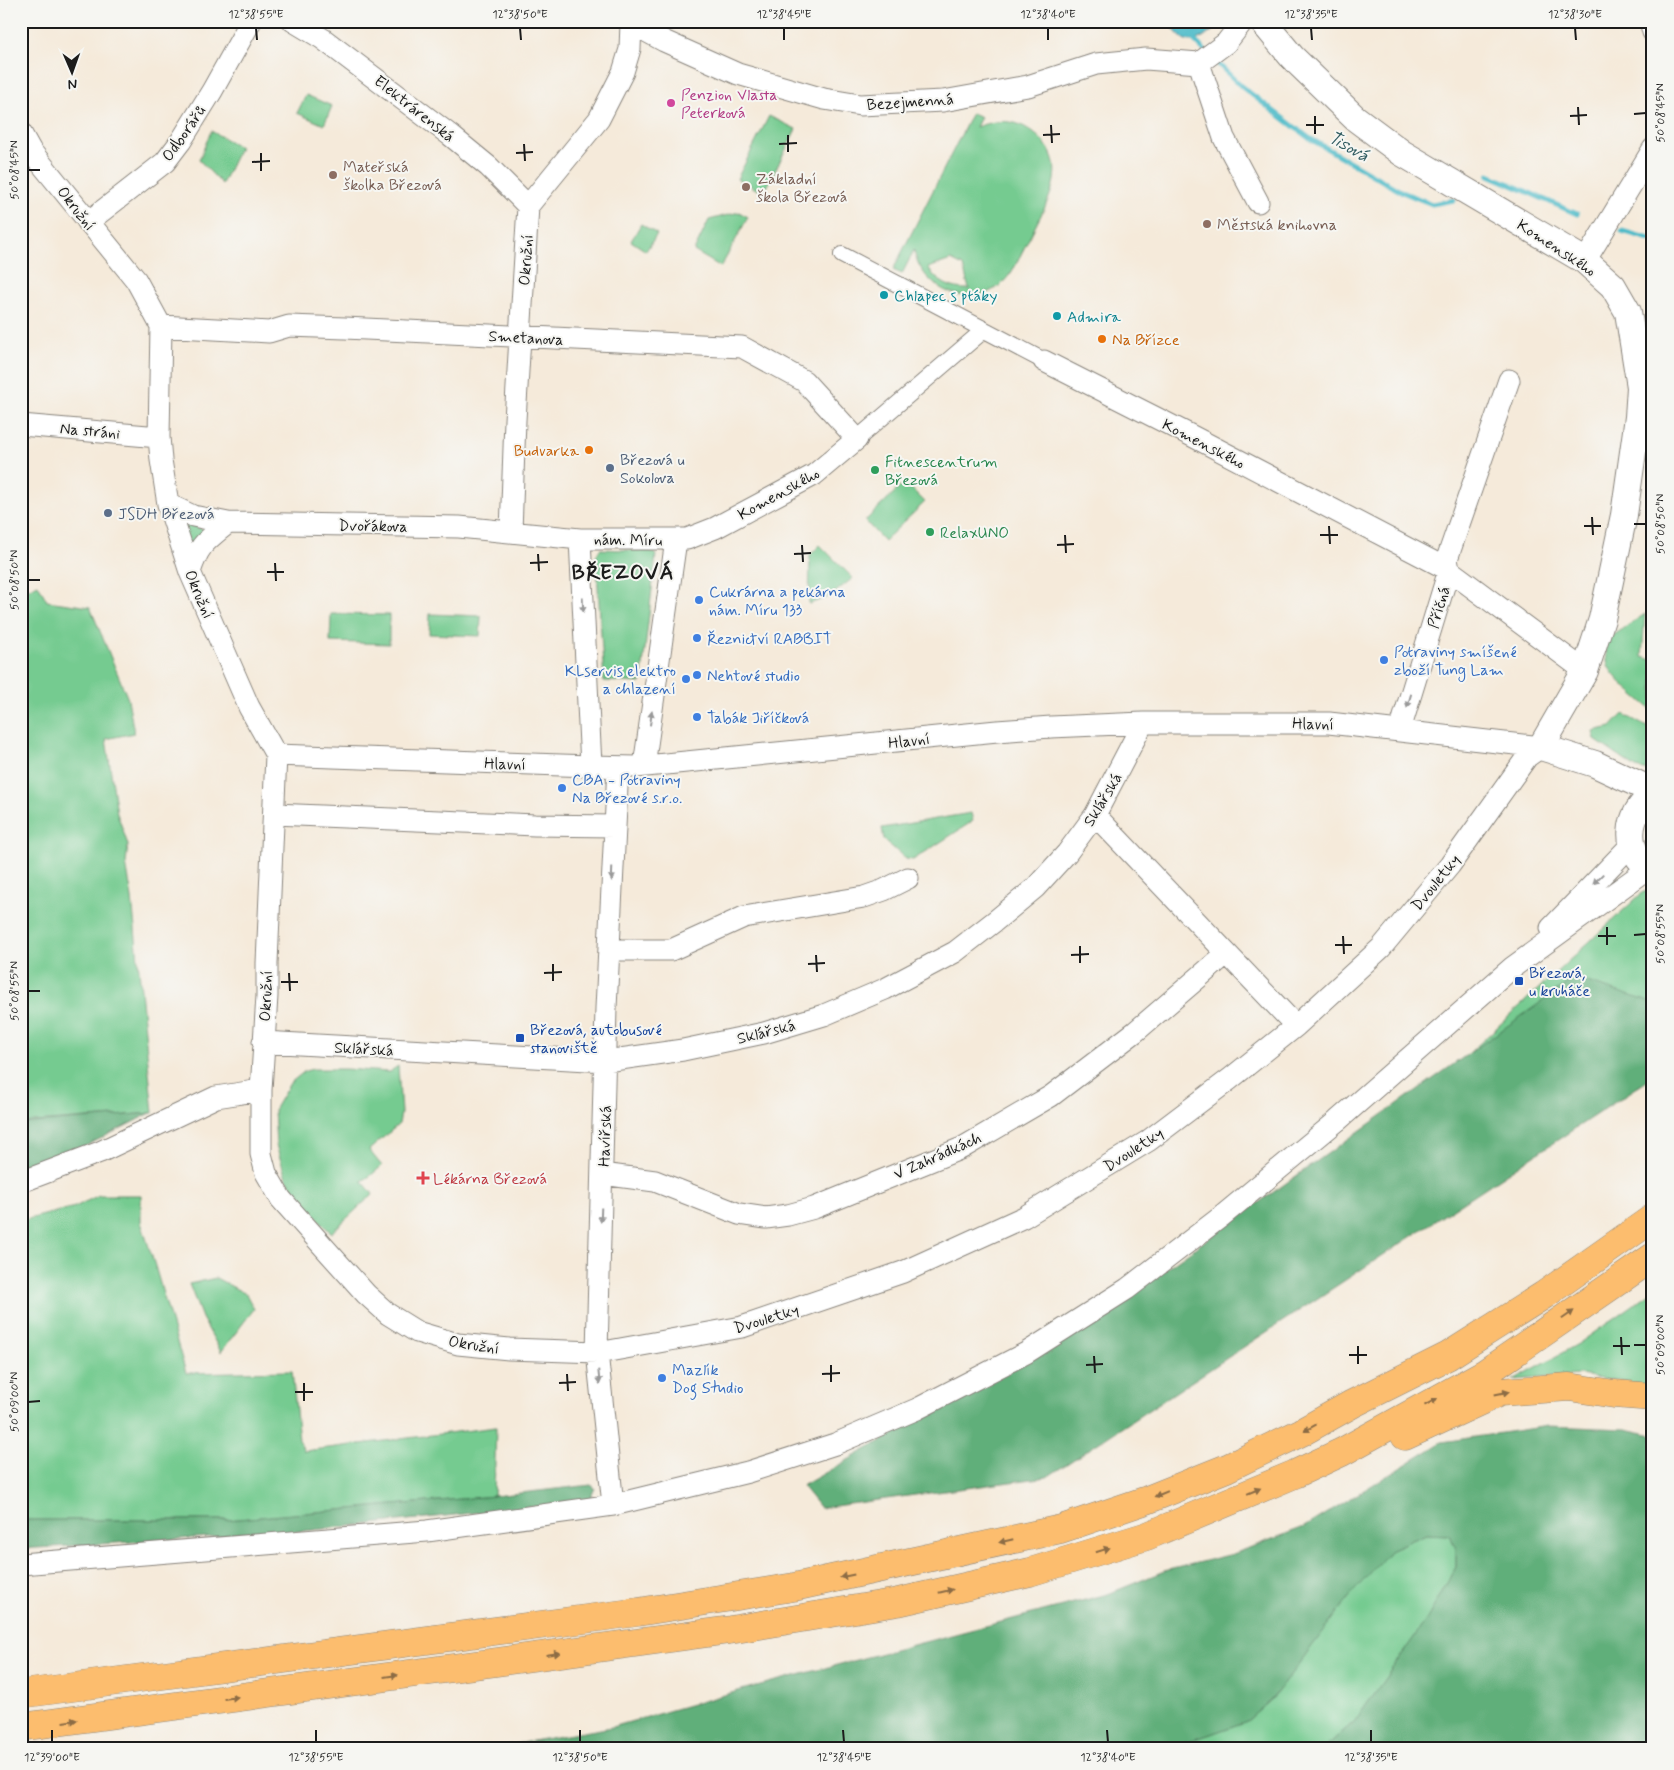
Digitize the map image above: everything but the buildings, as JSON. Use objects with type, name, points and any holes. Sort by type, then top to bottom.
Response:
[{"type":"highway","points":[[1352,1404],[1373,1378],[1484,1314],[1653,1200]]},
{"type":"highway","points":[[21,1694],[638,1612],[794,1587],[1061,1529],[1147,1500],[1227,1468],[1286,1440],[1352,1404],[1448,1356],[1544,1295],[1653,1218]]},
{"type":"highway","points":[[21,1727],[730,1630],[898,1602],[1030,1572],[1147,1536],[1295,1474],[1342,1452],[1485,1372],[1653,1257]]},
{"type":"highway","points":[[1295,1474],[1350,1462],[1500,1392],[1569,1387],[1614,1394],[1653,1397]]},
{"type":"street","name":"Odborářů","points":[[88,222],[166,162],[212,91],[251,21]]},
{"type":"street","name":"Elektrárenská","points":[[293,21],[323,39],[450,135],[489,167],[528,206]]},
{"type":"street","points":[[1243,21],[1226,44],[1199,63],[1224,138],[1258,202]]},
{"type":"street","name":"Komenského","points":[[1262,21],[1292,57],[1355,118],[1402,153],[1585,261],[1613,286],[1628,312],[1640,387],[1638,418],[1624,515],[1602,618],[1585,672],[1542,747]]},
{"type":"street","points":[[1650,21],[1653,32]]},
{"type":"street","points":[[528,206],[600,118],[623,72],[630,49],[630,22]]},
{"type":"street","name":"Bezejmenná","points":[[630,22],[664,41],[738,74],[824,99],[860,105],[943,101],[1028,86],[1096,64],[1146,59],[1199,63]]},
{"type":"street","name":"Okružní","points":[[21,133],[31,150],[136,280],[161,326],[159,437],[168,504],[190,572],[249,707],[276,755],[261,1090],[260,1154],[266,1173],[280,1198],[359,1287],[388,1314],[417,1332],[458,1344],[509,1349],[597,1352]]},
{"type":"street","points":[[1585,261],[1653,149]]},
{"type":"street","name":"Okružní","points":[[511,532],[528,206]]},
{"type":"street","name":"Komenského","points":[[842,255],[1449,570],[1585,672]]},
{"type":"street","name":"Smetanova","points":[[161,326],[269,332],[289,326],[298,326],[742,347],[804,381],[857,439]]},
{"type":"street","name":"Komenského","points":[[676,540],[688,539],[715,528],[814,475],[984,330]]},
{"type":"street","points":[[1449,570],[1447,559],[1510,380]]},
{"type":"street","name":"Na stráni","points":[[21,425],[159,437]]},
{"type":"street","name":"Dvořákova","points":[[168,504],[193,516],[228,523],[459,527],[580,539]]},
{"type":"street","points":[[190,572],[195,556],[204,542],[228,523]]},
{"type":"street","name":"nám. Míru","points":[[591,766],[580,539],[676,540],[644,766]]},
{"type":"street","name":"Příčná","points":[[1400,730],[1449,570]]},
{"type":"street","name":"Hlavní","points":[[276,755],[618,767],[997,731],[1143,723],[1311,722],[1400,730],[1542,747]]},
{"type":"street","name":"Sklářská","points":[[263,1042],[606,1061],[683,1050],[764,1033],[824,1015],[885,989],[955,952],[1034,888],[1066,853],[1095,815],[1143,723]]},
{"type":"street","points":[[1542,747],[1595,764],[1653,790]]},
{"type":"street","name":"Dvouletky","points":[[597,1352],[742,1327],[903,1272],[1024,1217],[1148,1141],[1296,1026],[1381,948],[1450,865],[1527,757],[1542,747]]},
{"type":"street","points":[[1513,968],[1651,869],[1639,858],[1632,844],[1632,821],[1645,803],[1595,764]]},
{"type":"street","name":"Havířská","points":[[613,1505],[597,1352],[609,950],[618,767]]},
{"type":"street","points":[[274,814],[536,825],[614,826]]},
{"type":"street","points":[[1095,815],[1296,1026]]},
{"type":"street","points":[[21,1564],[427,1531],[613,1505],[748,1472],[835,1444],[917,1409],[1026,1353],[1127,1289],[1222,1216],[1337,1121],[1513,968],[1632,844]]},
{"type":"street","points":[[609,950],[671,950],[744,918],[864,897],[884,890],[908,878]]},
{"type":"street","name":"V Zahrádkách","points":[[602,1174],[655,1181],[739,1214],[766,1218],[788,1215],[814,1208],[962,1148],[1051,1096],[1134,1032],[1226,954]]},
{"type":"street","points":[[21,1182],[100,1152],[216,1097],[261,1090]]},
{"type":"green space","points":[[306,95],[332,106],[324,125],[297,113]]},
{"type":"green space","points":[[972,113],[981,117],[976,127],[997,122],[1011,122],[1025,127],[1043,141],[1054,163],[1053,187],[1014,268],[999,286],[986,293],[973,296],[959,295],[947,291],[935,284],[926,275],[918,263],[914,250],[902,274],[893,270]],"holes":[[[951,260],[963,266],[969,289],[957,288],[940,281],[928,268]]]},
{"type":"green space","points":[[769,116],[796,129],[764,193],[737,179]]},
{"type":"green space","points":[[211,131],[240,147],[222,184],[199,160]]},
{"type":"green space","points":[[739,212],[748,217],[721,267],[694,251],[709,220]]},
{"type":"green space","points":[[641,224],[657,234],[646,251],[631,241]]},
{"type":"green space","points":[[905,482],[925,502],[884,541],[865,521]]},
{"type":"green space","points":[[178,518],[204,530],[189,552]]},
{"type":"green space","points":[[820,545],[853,578],[829,597],[809,604],[810,555]]},
{"type":"green space","points":[[600,549],[651,551],[656,555],[641,683],[604,681],[596,556]]},
{"type":"green space","points":[[38,584],[47,601],[90,607],[128,699],[134,733],[106,739],[117,813],[128,845],[126,863],[132,898],[153,1113],[21,1123],[21,592]]},
{"type":"green space","points":[[331,614],[389,615],[389,644],[330,642]]},
{"type":"green space","points":[[430,614],[481,616],[480,636],[429,634]]},
{"type":"green space","points":[[1645,614],[1642,657],[1653,660],[1653,711],[1611,671],[1607,662],[1605,641]]},
{"type":"green space","points":[[1623,714],[1653,730],[1653,772],[1636,768],[1595,740],[1593,731],[1611,727]]},
{"type":"green space","points":[[971,813],[973,821],[913,860],[906,859],[884,840],[882,828]]},
{"type":"green space","points":[[1653,891],[1653,1077],[1638,1087],[1466,1056],[1643,892]]},
{"type":"green space","points":[[1575,978],[1653,1003],[1653,1077],[1047,1477],[820,1508],[802,1486],[1089,1323]]},
{"type":"green space","points":[[398,1066],[401,1113],[399,1124],[369,1150],[382,1166],[362,1181],[373,1194],[331,1233],[297,1195],[286,1178],[276,1145],[274,1110],[290,1083],[305,1071],[313,1069],[345,1069],[389,1072]]},
{"type":"green space","points":[[151,1113],[82,1148],[21,1170],[21,1124]]},
{"type":"green space","points":[[99,1195],[141,1195],[141,1222],[186,1373],[292,1371],[299,1440],[304,1451],[496,1427],[494,1496],[227,1520],[21,1520],[21,1221],[75,1207]]},
{"type":"green space","points":[[216,1278],[246,1294],[254,1309],[221,1352],[202,1318],[189,1284]]},
{"type":"green space","points":[[1653,1291],[1653,1386],[1580,1375],[1513,1380],[1578,1344]]},
{"type":"green space","points":[[1548,1426],[1626,1429],[1653,1435],[1653,1749],[1323,1749],[1355,1721],[1427,1619],[1456,1567],[1456,1549],[1450,1535],[1426,1534],[1392,1549],[1354,1591],[1272,1699],[1247,1721],[1160,1749],[487,1749],[612,1727],[745,1689],[1108,1594],[1164,1571],[1233,1554],[1304,1527],[1442,1442]]},
{"type":"green space","points":[[591,1485],[595,1488],[590,1499],[577,1502],[304,1531],[21,1549],[21,1520],[227,1520],[494,1496]]},
{"type":"green space","points":[[1426,1534],[1450,1535],[1456,1549],[1456,1567],[1427,1619],[1355,1721],[1323,1749],[1160,1749],[1247,1721],[1272,1699],[1354,1590],[1392,1549]]},
{"type":"water","points":[[1168,21],[1221,21],[1215,29],[1199,39],[1188,41],[1176,32]]},
{"type":"waterway","name":"Tisová","points":[[1190,36],[1205,51]]},
{"type":"waterway","name":"Tisová","points":[[1213,59],[1242,87],[1309,138],[1402,192],[1432,204],[1454,200]]},
{"type":"waterway","name":"Tisová","points":[[1489,175],[1577,214]]},
{"type":"waterway","name":"Tisová","points":[[1622,231],[1653,240]]},
{"type":"place","name":"Penzion Vlasta Peterková","points":[[671,103]]},
{"type":"place","name":"Mateřská školka Březová","points":[[333,175]]},
{"type":"place","name":"Základní škola Březová","points":[[746,187]]},
{"type":"place","name":"Městská knihovna","points":[[1207,224]]},
{"type":"place","name":"Chlapec s ptáky","points":[[884,295]]},
{"type":"place","name":"Admira","points":[[1057,316]]},
{"type":"place","name":"Na Břízce","points":[[1102,339]]},
{"type":"place","name":"Budvarka","points":[[589,450]]},
{"type":"place","name":"Březová u Sokolova","points":[[610,468]]},
{"type":"place","name":"Fitnescentrum Březová","points":[[875,470]]},
{"type":"place","name":"JSDH Březová","points":[[108,513]]},
{"type":"place","name":"RelaxUNO","points":[[930,532]]},
{"type":"place","name":"Cukrárna a pekárna nám. Míru 133","points":[[699,600]]},
{"type":"place","name":"Řeznictví RABBIT","points":[[697,638]]},
{"type":"place","name":"Potraviny smíšené zboží Tung Lam","points":[[1384,660]]},
{"type":"place","name":"Nehtové studio","points":[[697,675]]},
{"type":"place","name":"KLservis elektro a chlazení","points":[[686,679]]},
{"type":"place","name":"Tabák Jiříčková","points":[[697,717]]},
{"type":"place","name":"CBA - Potraviny Na Březové s.r.o.","points":[[562,788]]},
{"type":"place","name":"Březová, u kruháče","points":[[1519,981]]},
{"type":"place","name":"Březová, autobusové stanoviště","points":[[520,1038]]},
{"type":"place","name":"Lékárna Březová","points":[[423,1178]]},
{"type":"place","name":"Mazlík Dog Studio","points":[[662,1378]]},
{"type":"district","name":"BŘEZOVÁ","points":[[623,572]]}]
